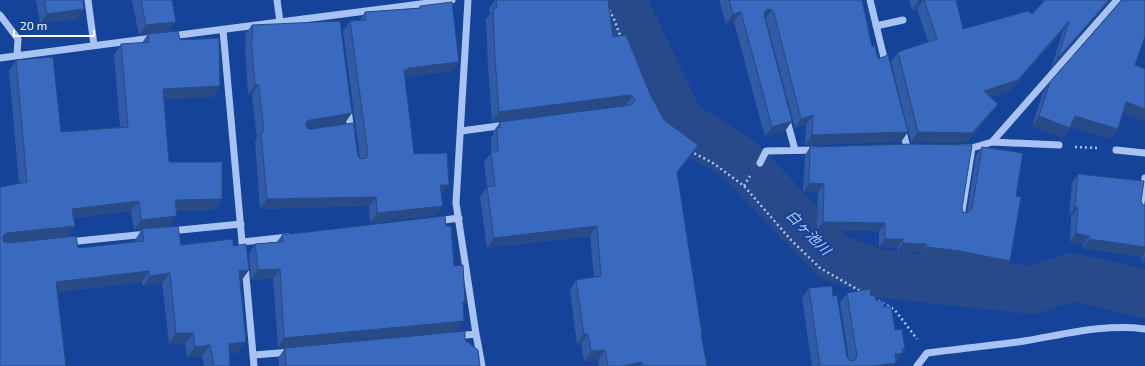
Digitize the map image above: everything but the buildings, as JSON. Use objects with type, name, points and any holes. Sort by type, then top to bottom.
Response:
[{"type":"street","points":[[88,0],[94,45]]},
{"type":"street","points":[[277,0],[280,22]]},
{"type":"street","points":[[0,58],[280,22],[337,19],[452,0]]},
{"type":"street","points":[[468,0],[456,203],[482,366]]},
{"type":"street","points":[[870,0],[888,71]]},
{"type":"street","points":[[992,142],[1116,0]]},
{"type":"street","points":[[0,15],[18,39],[17,55]]},
{"type":"street","points":[[876,26],[903,20]]},
{"type":"street","points":[[223,30],[254,366]]},
{"type":"street","points":[[348,104],[347,128],[353,142]]},
{"type":"street","points":[[785,113],[795,150]]},
{"type":"street","points":[[461,131],[515,124]]},
{"type":"street","points":[[901,124],[907,147]]},
{"type":"street","points":[[958,148],[972,148],[992,142],[1059,145]]},
{"type":"street","points":[[961,217],[972,148]]},
{"type":"street","points":[[760,163],[766,151],[825,149]]},
{"type":"street","points":[[1116,150],[1145,153]]},
{"type":"street","points":[[1140,210],[1145,178]]},
{"type":"street","points":[[428,222],[459,218]]},
{"type":"street","points":[[163,232],[241,224]]},
{"type":"street","points":[[62,242],[155,233]]},
{"type":"street","points":[[242,242],[296,236]]},
{"type":"street","points":[[917,366],[927,353],[1018,342],[1072,333],[1127,327],[1145,329]]},
{"type":"street","points":[[452,336],[476,334]]},
{"type":"street","points":[[253,355],[301,351]]},
{"type":"path","points":[[607,6],[614,19],[621,40]]},
{"type":"path","points":[[1059,145],[1116,150]]},
{"type":"path","points":[[686,148],[713,163],[744,186],[791,240],[820,268],[895,310],[927,353]]},
{"type":"waterway","name":"白ヶ池川","points":[[622,0],[681,124],[740,160],[832,257],[883,274],[1032,290],[1072,277],[1145,294]]}]
